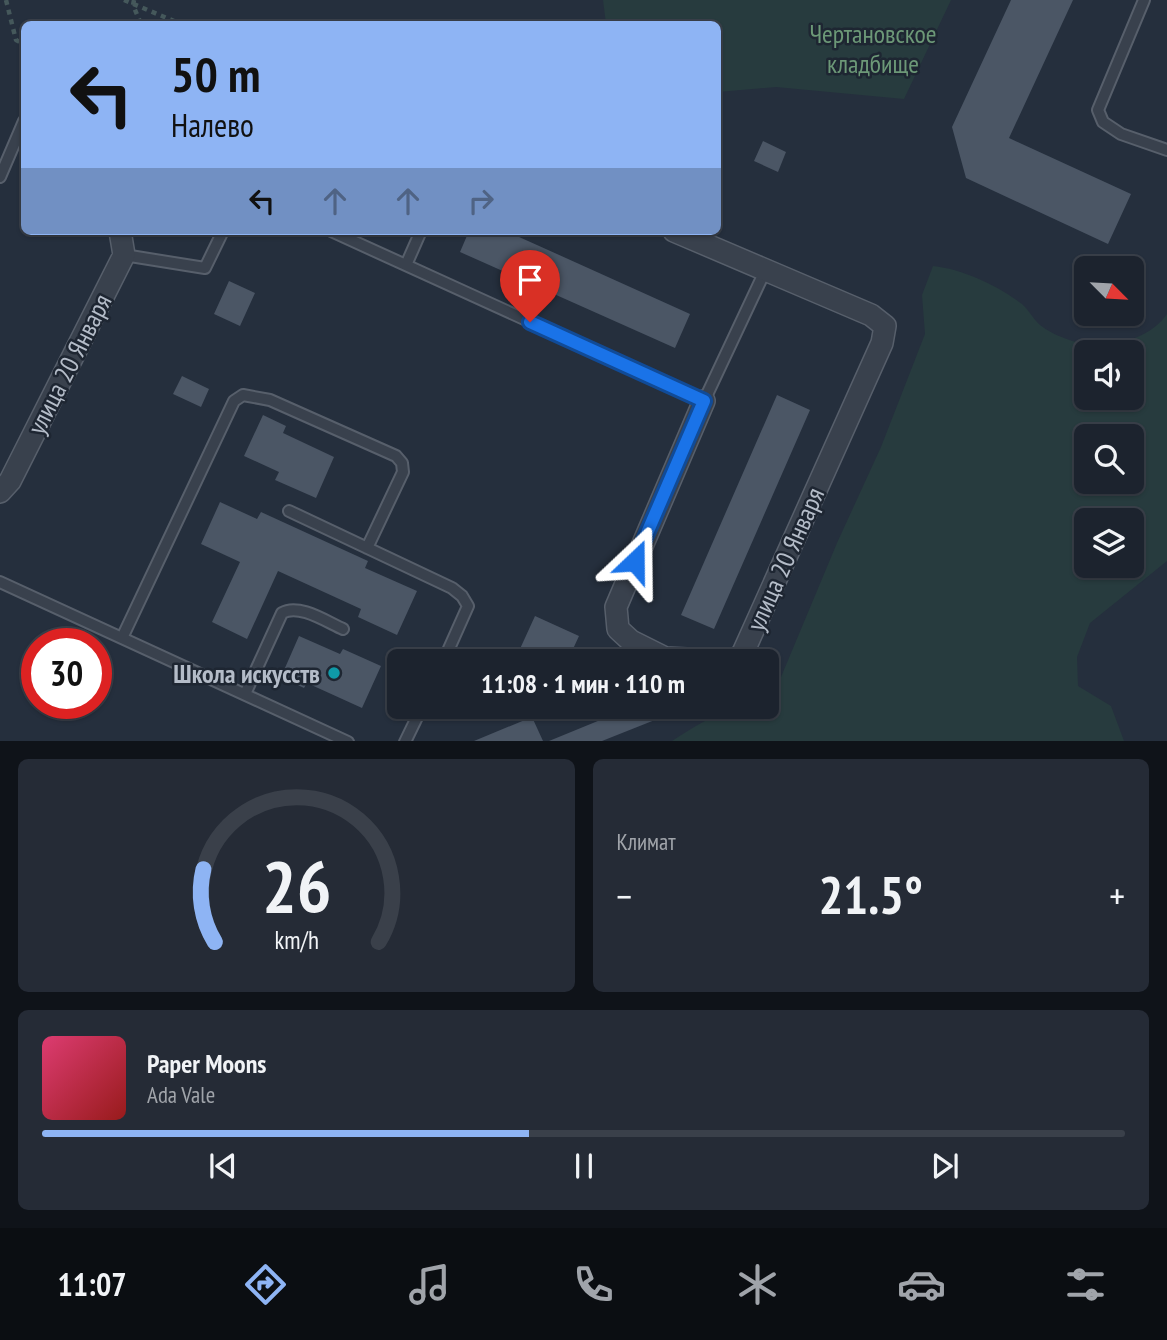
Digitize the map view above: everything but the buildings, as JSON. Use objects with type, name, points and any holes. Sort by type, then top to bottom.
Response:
[{"type":"street","points":[[121,235],[124,256]]},
{"type":"street","name":"улица 20 Января","points":[[684,235],[871,315],[885,326],[882,343],[742,655],[731,661],[665,658],[631,641],[618,629],[616,607],[704,401]]},
{"type":"street","name":"улица 20 Января","points":[[0,492],[10,481],[124,256]]},
{"type":"lane","points":[[1144,0],[1098,110],[1103,122],[1121,134],[1167,150]]},
{"type":"lane","points":[[0,177],[21,128]]},
{"type":"lane","points":[[124,256],[205,268],[221,235]]},
{"type":"lane","points":[[340,235],[704,401],[766,269]]},
{"type":"lane","points":[[406,265],[419,235]]},
{"type":"lane","points":[[122,638],[234,401],[243,396],[270,400],[396,456],[402,463],[402,472],[367,548]]},
{"type":"lane","points":[[289,511],[452,588],[462,596],[468,606],[449,649]]},
{"type":"lane","points":[[0,582],[348,741]]},
{"type":"lane","points":[[245,694],[282,613],[289,609],[299,610],[344,629]]},
{"type":"lane","points":[[405,741],[416,719]]},
{"type":"path","points":[[6,0],[16,40],[21,42]]},
{"type":"path","points":[[124,0],[174,21]]},
{"type":"path","points":[[133,3],[140,21]]},
{"type":"green space","name":"Чертановское кладбище","points":[[603,0],[951,0],[904,99],[776,87],[721,92],[721,21],[606,21]]},
{"type":"green space","points":[[933,266],[980,279],[1013,297],[1040,325],[1074,341],[1074,410],[1144,410],[1144,340],[1127,340],[1147,332],[1167,314],[1167,561],[1090,623],[1077,657],[1078,686],[1111,706],[1124,741],[672,741],[710,719],[779,719],[779,679],[881,447],[925,334],[922,295]]},
{"type":"place","name":"Школа искусств","points":[[334,673]]},
{"type":"route","points":[[530,322],[704,401],[635,561]]}]
